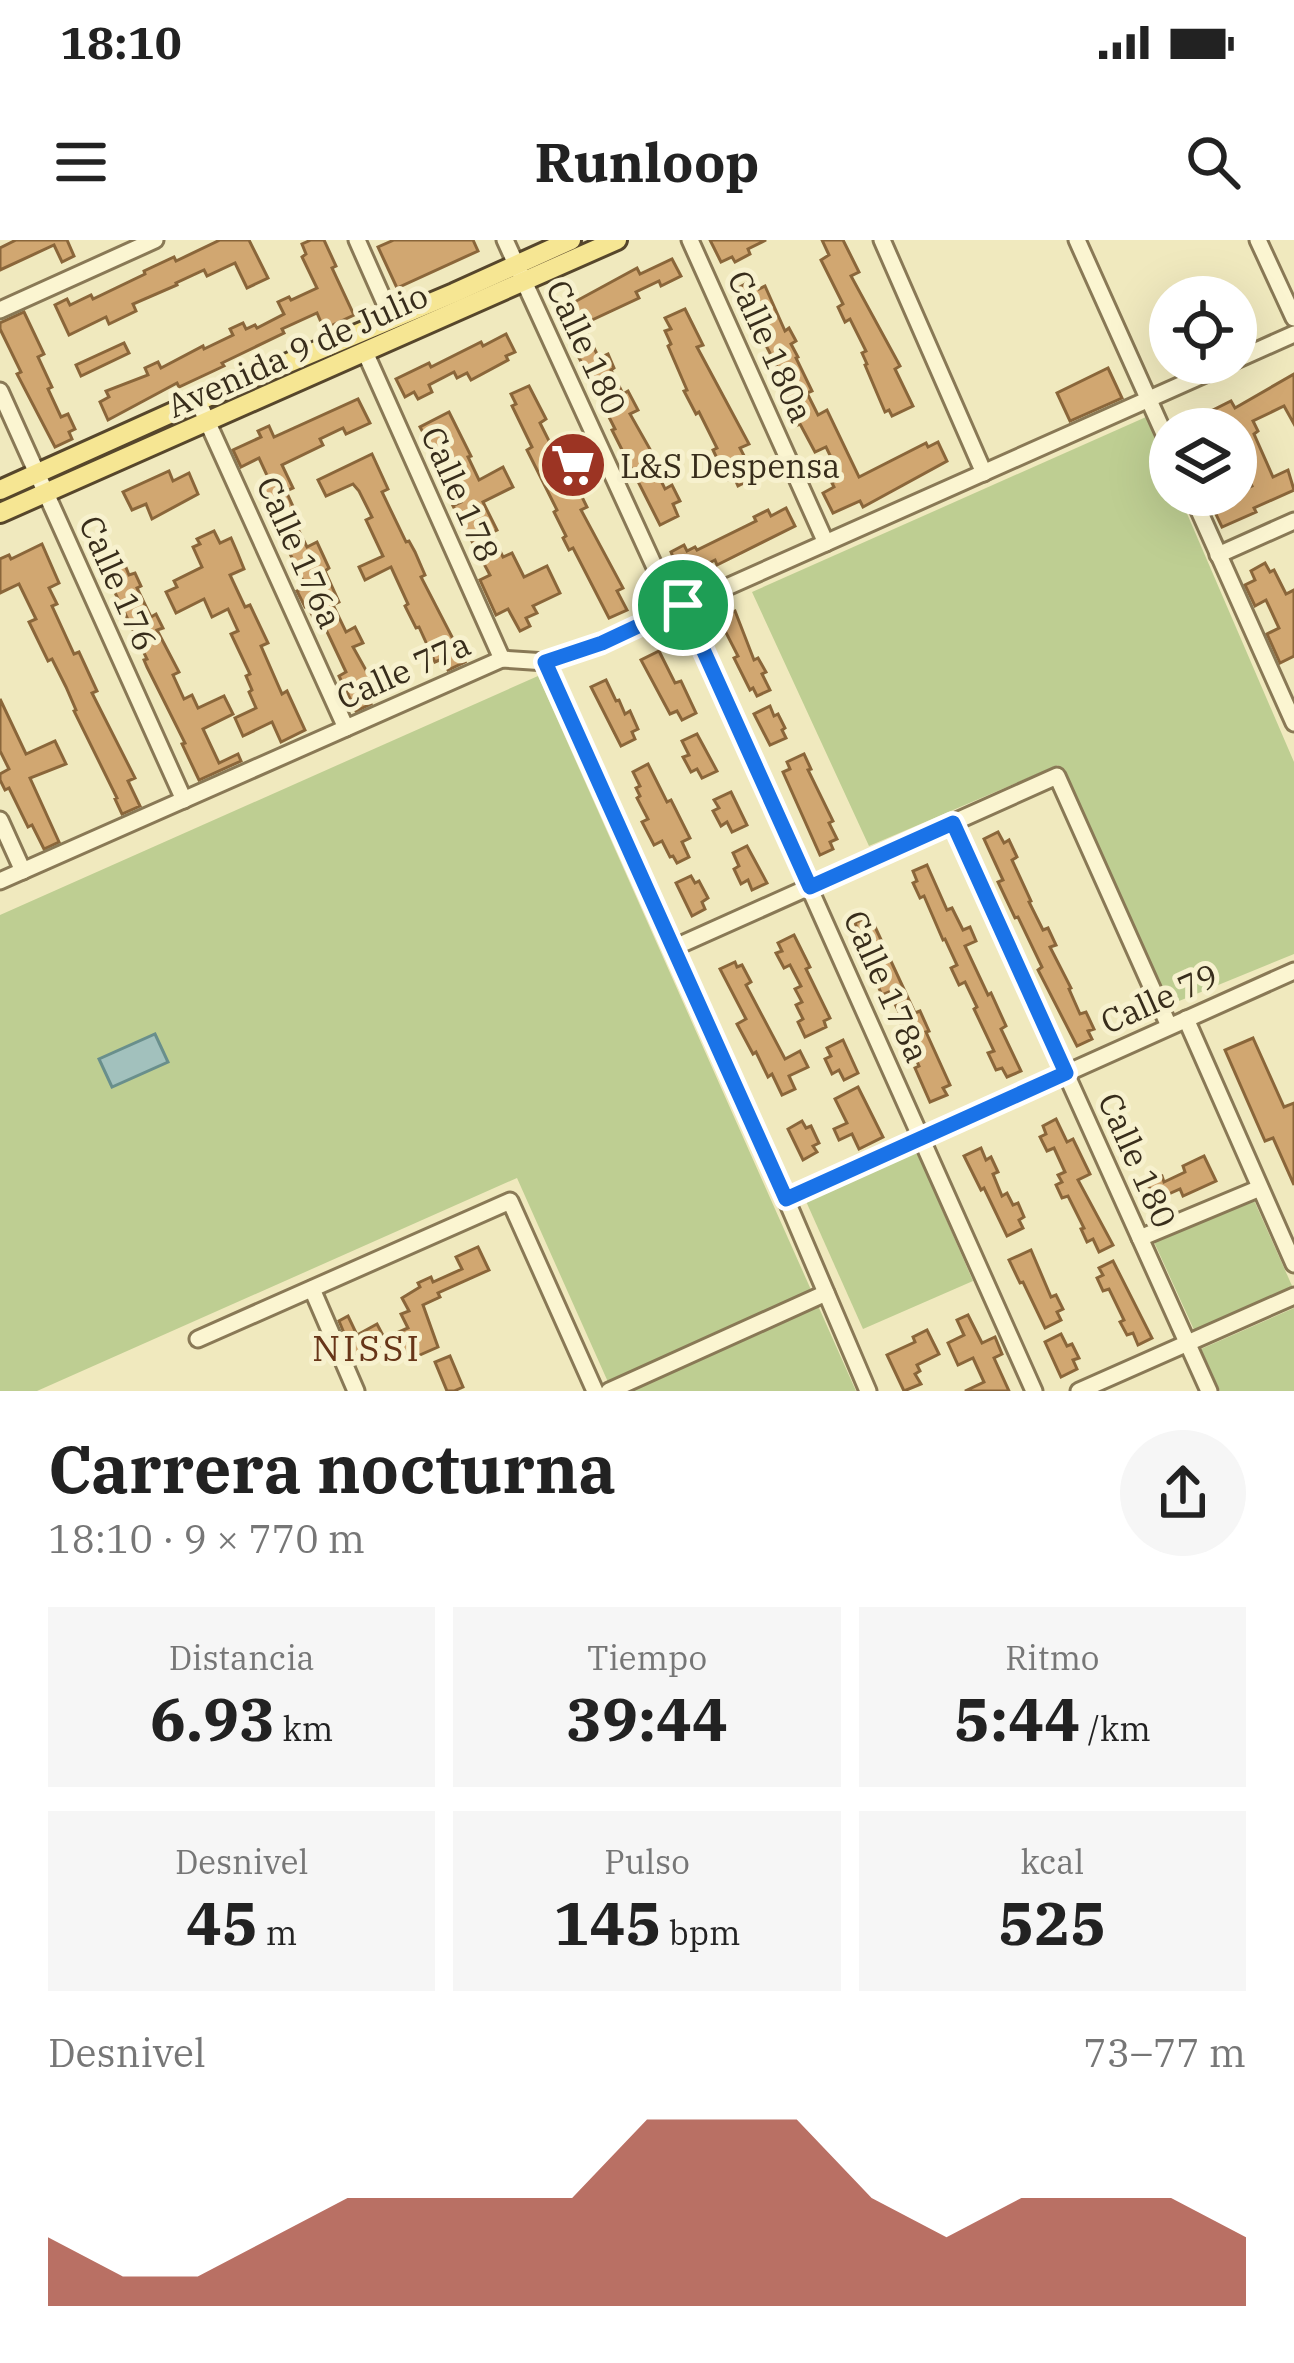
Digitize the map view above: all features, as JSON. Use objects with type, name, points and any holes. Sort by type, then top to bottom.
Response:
[{"type":"main road","name":"Avenida 9 de Julio","points":[[0,490],[42,483],[208,422],[365,352],[520,273],[571,240]]},
{"type":"main road","name":"Avenida 9 de Julio","points":[[0,513],[42,483],[198,400],[392,319],[617,240]]},
{"type":"street","points":[[0,310],[155,240]]},
{"type":"street","points":[[357,240],[392,319]]},
{"type":"street","name":"Calle 180","points":[[505,240],[678,607]]},
{"type":"street","name":"Calle 180a","points":[[690,240],[826,543]]},
{"type":"street","points":[[882,240],[984,473]]},
{"type":"street","points":[[1077,240],[1152,408]]},
{"type":"street","points":[[1258,240],[1294,318]]},
{"type":"street","name":"Calle 77a","points":[[1257,351],[1294,334]]},
{"type":"street","name":"Calle 178","points":[[365,352],[502,659]]},
{"type":"street","name":"Calle 77a","points":[[0,881],[502,659],[545,662],[602,643],[1182,384]]},
{"type":"street","name":"Calle 176","points":[[0,391],[184,800]]},
{"type":"street","name":"Calle 176a","points":[[198,400],[346,728]]},
{"type":"street","points":[[1201,516],[1294,723]]},
{"type":"street","points":[[1218,555],[1294,521]]},
{"type":"street","name":"Calle 178a","points":[[678,607],[810,887],[1034,1391]]},
{"type":"street","points":[[545,662],[868,1391]]},
{"type":"street","points":[[673,948],[1057,776],[1294,1264]]},
{"type":"street","points":[[0,820],[23,871]]},
{"type":"street","name":"Calle 180","points":[[953,823],[1209,1391]]},
{"type":"street","name":"Calle 79","points":[[786,1199],[1294,970]]},
{"type":"street","points":[[1140,1238],[1260,1188]]},
{"type":"street","points":[[198,1339],[510,1201],[595,1391]]},
{"type":"street","points":[[312,1289],[356,1391]]},
{"type":"street","points":[[609,1391],[826,1293]]},
{"type":"street","points":[[1079,1391],[1294,1296]]},
{"type":"green space","points":[[1146,417],[1149,516],[1188,516],[1294,762],[1294,954],[1162,1008],[1058,765],[869,846],[752,592]]},
{"type":"green space","points":[[538,676],[856,1391],[612,1391],[517,1178],[37,1391],[0,1391],[0,915]]},
{"type":"green space","points":[[916,1150],[973,1281],[863,1329],[805,1199]]},
{"type":"green space","points":[[1253,1198],[1293,1288],[1195,1332],[1154,1242]]},
{"type":"green space","points":[[1294,1308],[1294,1391],[1220,1391],[1201,1349]]},
{"type":"water","points":[[155,1034],[168,1062],[112,1087],[99,1059]]},
{"type":"building","points":[[16,240],[67,240],[74,256],[62,262],[54,245],[0,270],[0,248]]},
{"type":"building","points":[[220,240],[249,240],[268,278],[247,288],[235,263],[207,276],[204,270],[133,304],[136,311],[109,324],[106,317],[69,335],[55,305],[67,299],[70,305],[91,295],[93,299],[174,257],[176,261]]},
{"type":"building","points":[[324,240],[354,315],[324,329],[317,313],[222,363],[224,366],[179,387],[177,383],[108,420],[100,402],[109,397],[106,391],[148,375],[145,368],[158,362],[161,368],[233,335],[230,329],[243,323],[246,329],[257,328],[284,314],[278,302],[317,288],[302,257],[306,254],[302,244]]},
{"type":"building","points":[[394,240],[473,240],[478,251],[397,288],[378,247]]},
{"type":"building","points":[[710,240],[766,240],[735,262],[732,257],[721,262]]},
{"type":"building","points":[[822,240],[843,240],[859,272],[851,276],[900,366],[895,369],[913,406],[892,416],[889,410],[885,412],[865,365],[862,353],[866,351],[850,319],[845,322],[838,307],[843,304],[821,260],[829,255]]},
{"type":"building","points":[[672,259],[681,276],[636,292],[639,298],[590,321],[592,326],[585,330],[599,358],[608,354],[623,394],[628,391],[638,410],[630,414],[655,458],[651,460],[665,489],[672,485],[680,501],[673,504],[678,516],[660,525],[556,312],[637,268],[640,274]]},
{"type":"building","points":[[754,279],[759,289],[765,286],[785,331],[789,328],[796,341],[791,344],[812,391],[807,393],[818,415],[827,410],[859,477],[926,443],[928,447],[938,442],[947,461],[863,507],[860,501],[833,513],[823,493],[841,478],[826,447],[815,452],[800,424],[795,426],[783,401],[788,399],[776,375],[780,372],[736,289]]},
{"type":"building","points":[[685,309],[703,345],[697,347],[749,444],[740,448],[755,477],[738,486],[734,477],[727,480],[713,450],[717,448],[684,391],[668,346],[665,331],[671,329],[665,318]]},
{"type":"building","points":[[24,312],[44,354],[38,357],[52,387],[48,389],[61,417],[68,414],[75,429],[69,432],[72,439],[55,447],[17,374],[21,372],[0,329],[0,323]]},
{"type":"building","points":[[506,334],[515,352],[506,356],[508,360],[471,380],[467,373],[457,378],[454,372],[429,385],[432,392],[418,399],[414,392],[405,397],[396,379]]},
{"type":"building","points":[[124,343],[129,353],[81,376],[76,365]]},
{"type":"building","points":[[1108,368],[1122,398],[1070,421],[1057,393]]},
{"type":"building","points":[[1294,374],[1294,424],[1284,406],[1257,419],[1257,408],[1235,408]]},
{"type":"building","points":[[529,386],[546,419],[540,423],[552,447],[566,440],[576,460],[570,463],[587,507],[581,510],[623,588],[617,591],[627,610],[609,618],[573,548],[569,550],[563,538],[557,510],[527,450],[532,447],[511,394]]},
{"type":"building","points":[[358,399],[370,423],[346,434],[343,428],[320,439],[323,445],[282,465],[293,488],[286,491],[296,513],[291,515],[307,547],[317,542],[339,602],[333,605],[346,632],[355,627],[363,643],[353,647],[377,690],[367,694],[371,704],[356,711],[339,676],[346,672],[322,621],[316,624],[297,591],[306,587],[258,490],[271,484],[259,458],[241,467],[233,450],[261,437],[258,431],[269,426],[274,437]]},
{"type":"building","points":[[449,412],[479,480],[503,467],[513,487],[483,502],[503,557],[512,553],[524,577],[547,566],[560,593],[533,606],[537,613],[526,618],[530,626],[520,631],[508,609],[496,615],[480,580],[490,575],[453,506],[461,502],[420,427]]},
{"type":"building","points":[[1257,441],[1273,477],[1288,470],[1294,490],[1257,507]]},
{"type":"building","points":[[372,454],[388,489],[382,492],[465,662],[448,670],[442,659],[435,662],[416,628],[391,567],[365,580],[359,567],[383,556],[359,491],[353,484],[326,496],[318,480]]},
{"type":"building","points":[[169,471],[173,481],[189,473],[198,494],[152,519],[146,504],[132,510],[123,492]]},
{"type":"building","points":[[786,508],[795,526],[674,581],[665,562],[673,557],[671,552],[684,545],[687,551],[697,550],[756,521],[754,517],[768,510],[771,516]]},
{"type":"building","points":[[1217,516],[1247,516],[1222,527]]},
{"type":"building","points":[[214,531],[220,543],[231,538],[244,569],[230,575],[268,643],[261,646],[282,694],[287,691],[305,730],[281,742],[272,722],[243,736],[235,718],[256,708],[246,676],[250,674],[231,634],[238,631],[228,609],[212,617],[204,599],[176,613],[166,592],[177,587],[174,581],[202,567],[193,547],[200,544],[197,539]]},
{"type":"building","points":[[42,544],[59,583],[49,588],[57,604],[52,606],[74,654],[79,652],[97,691],[92,693],[135,778],[128,781],[140,806],[122,814],[66,687],[29,622],[36,619],[19,584],[0,593],[0,559],[9,555],[11,559]]},
{"type":"building","points":[[1265,563],[1286,594],[1294,590],[1294,656],[1280,663],[1267,634],[1279,628],[1266,600],[1255,606],[1245,585],[1255,580],[1251,571]]},
{"type":"building","points":[[125,565],[129,575],[135,573],[151,617],[156,614],[163,628],[157,630],[179,672],[173,675],[184,699],[192,695],[198,708],[224,696],[233,714],[203,729],[219,763],[238,754],[241,761],[199,780],[106,574]]},
{"type":"building","points":[[735,611],[754,660],[758,658],[766,672],[762,674],[770,690],[757,696],[734,658],[738,656],[719,619]]},
{"type":"building","points":[[659,651],[696,713],[682,720],[677,711],[670,714],[641,660]]},
{"type":"building","points":[[606,680],[638,729],[632,732],[635,739],[621,746],[591,687]]},
{"type":"building","points":[[0,699],[26,754],[55,741],[66,764],[30,778],[59,842],[44,849],[0,780],[0,774],[9,769],[0,751]]},
{"type":"building","points":[[770,706],[786,738],[770,745],[754,714]]},
{"type":"building","points":[[697,734],[717,771],[702,778],[697,769],[691,772],[683,757],[689,755],[682,741]]},
{"type":"building","points":[[804,754],[837,839],[830,842],[833,849],[820,855],[783,772],[790,769],[787,762]]},
{"type":"building","points":[[648,764],[690,838],[682,842],[689,857],[677,863],[662,841],[654,845],[642,822],[648,819],[637,798],[640,786],[633,772]]},
{"type":"building","points":[[731,792],[747,825],[732,832],[727,822],[721,826],[713,811],[719,808],[714,800]]},
{"type":"building","points":[[998,832],[1004,843],[1009,840],[1029,902],[1056,945],[1050,947],[1080,1014],[1086,1012],[1094,1029],[1088,1031],[1092,1039],[1077,1046],[998,882],[1003,880],[984,839]]},
{"type":"building","points":[[747,846],[767,883],[752,890],[748,880],[741,884],[734,869],[739,866],[733,853]]},
{"type":"building","points":[[927,865],[947,910],[952,908],[963,930],[970,927],[976,941],[965,946],[1006,1026],[1001,1029],[1021,1071],[1007,1077],[1002,1068],[996,1070],[977,1007],[965,982],[959,985],[951,968],[957,965],[913,883],[917,881],[913,871]]},
{"type":"building","points":[[691,876],[708,898],[702,902],[705,909],[692,916],[676,883]]},
{"type":"building","points":[[870,916],[915,1013],[920,1011],[950,1085],[943,1088],[947,1095],[930,1102],[900,1014],[889,992],[882,995],[855,923]]},
{"type":"building","points":[[794,935],[830,1018],[824,1021],[826,1027],[805,1037],[796,1005],[802,1002],[795,989],[801,986],[790,965],[784,968],[776,953],[782,951],[778,943]]},
{"type":"building","points":[[735,962],[751,982],[746,985],[785,1059],[800,1051],[808,1067],[789,1076],[795,1089],[782,1095],[737,1024],[746,1019],[720,969]]},
{"type":"building","points":[[1253,1038],[1284,1107],[1294,1103],[1294,1185],[1273,1138],[1265,1141],[1225,1050]]},
{"type":"building","points":[[843,1040],[858,1073],[844,1080],[839,1070],[832,1074],[825,1059],[831,1056],[827,1048]]},
{"type":"building","points":[[858,1087],[883,1137],[859,1149],[852,1134],[839,1140],[834,1129],[847,1123],[835,1099]]},
{"type":"building","points":[[1056,1119],[1067,1142],[1073,1139],[1090,1174],[1078,1180],[1113,1245],[1099,1252],[1093,1239],[1087,1242],[1068,1196],[1062,1198],[1056,1185],[1062,1182],[1058,1175],[1065,1172],[1054,1148],[1047,1151],[1040,1137],[1046,1134],[1043,1126]]},
{"type":"building","points":[[802,1121],[806,1128],[811,1126],[819,1143],[813,1146],[817,1152],[803,1160],[788,1129]]},
{"type":"building","points":[[981,1148],[998,1172],[993,1174],[1002,1196],[1007,1193],[1013,1205],[1018,1203],[1024,1217],[1019,1220],[1023,1228],[1007,1236],[964,1156]]},
{"type":"building","points":[[1204,1156],[1216,1181],[1183,1196],[1180,1189],[1155,1200],[1147,1183],[1162,1176],[1164,1182]]},
{"type":"building","points":[[478,1247],[489,1270],[423,1305],[438,1347],[406,1361],[394,1334],[408,1328],[401,1314],[409,1311],[402,1298],[420,1287],[418,1283],[462,1269],[456,1257]]},
{"type":"building","points":[[1031,1250],[1051,1297],[1056,1295],[1063,1309],[1057,1312],[1061,1320],[1045,1328],[1009,1260]]},
{"type":"building","points":[[1113,1261],[1152,1338],[1138,1345],[1120,1322],[1124,1320],[1109,1289],[1103,1291],[1097,1278],[1103,1275],[1099,1268]]},
{"type":"building","points":[[968,1315],[982,1343],[995,1337],[1002,1354],[994,1358],[1009,1391],[965,1391],[984,1382],[973,1358],[958,1365],[948,1343],[964,1335],[957,1320]]},
{"type":"building","points":[[348,1316],[357,1335],[377,1324],[387,1343],[354,1357],[339,1321]]},
{"type":"building","points":[[927,1330],[939,1354],[917,1365],[920,1371],[915,1374],[921,1384],[904,1391],[887,1355],[915,1342],[913,1337]]},
{"type":"building","points":[[1061,1334],[1079,1358],[1073,1360],[1077,1369],[1061,1377],[1045,1342]]},
{"type":"building","points":[[450,1356],[463,1387],[454,1391],[447,1391],[435,1362]]},
{"type":"place","name":"L&S Despensa","points":[[573,465]]},
{"type":"district","name":"NISSI","points":[[367,1347]]},
{"type":"route","points":[[683,605],[810,887],[953,823],[1066,1073],[786,1199],[545,662],[602,643],[683,605]]}]
